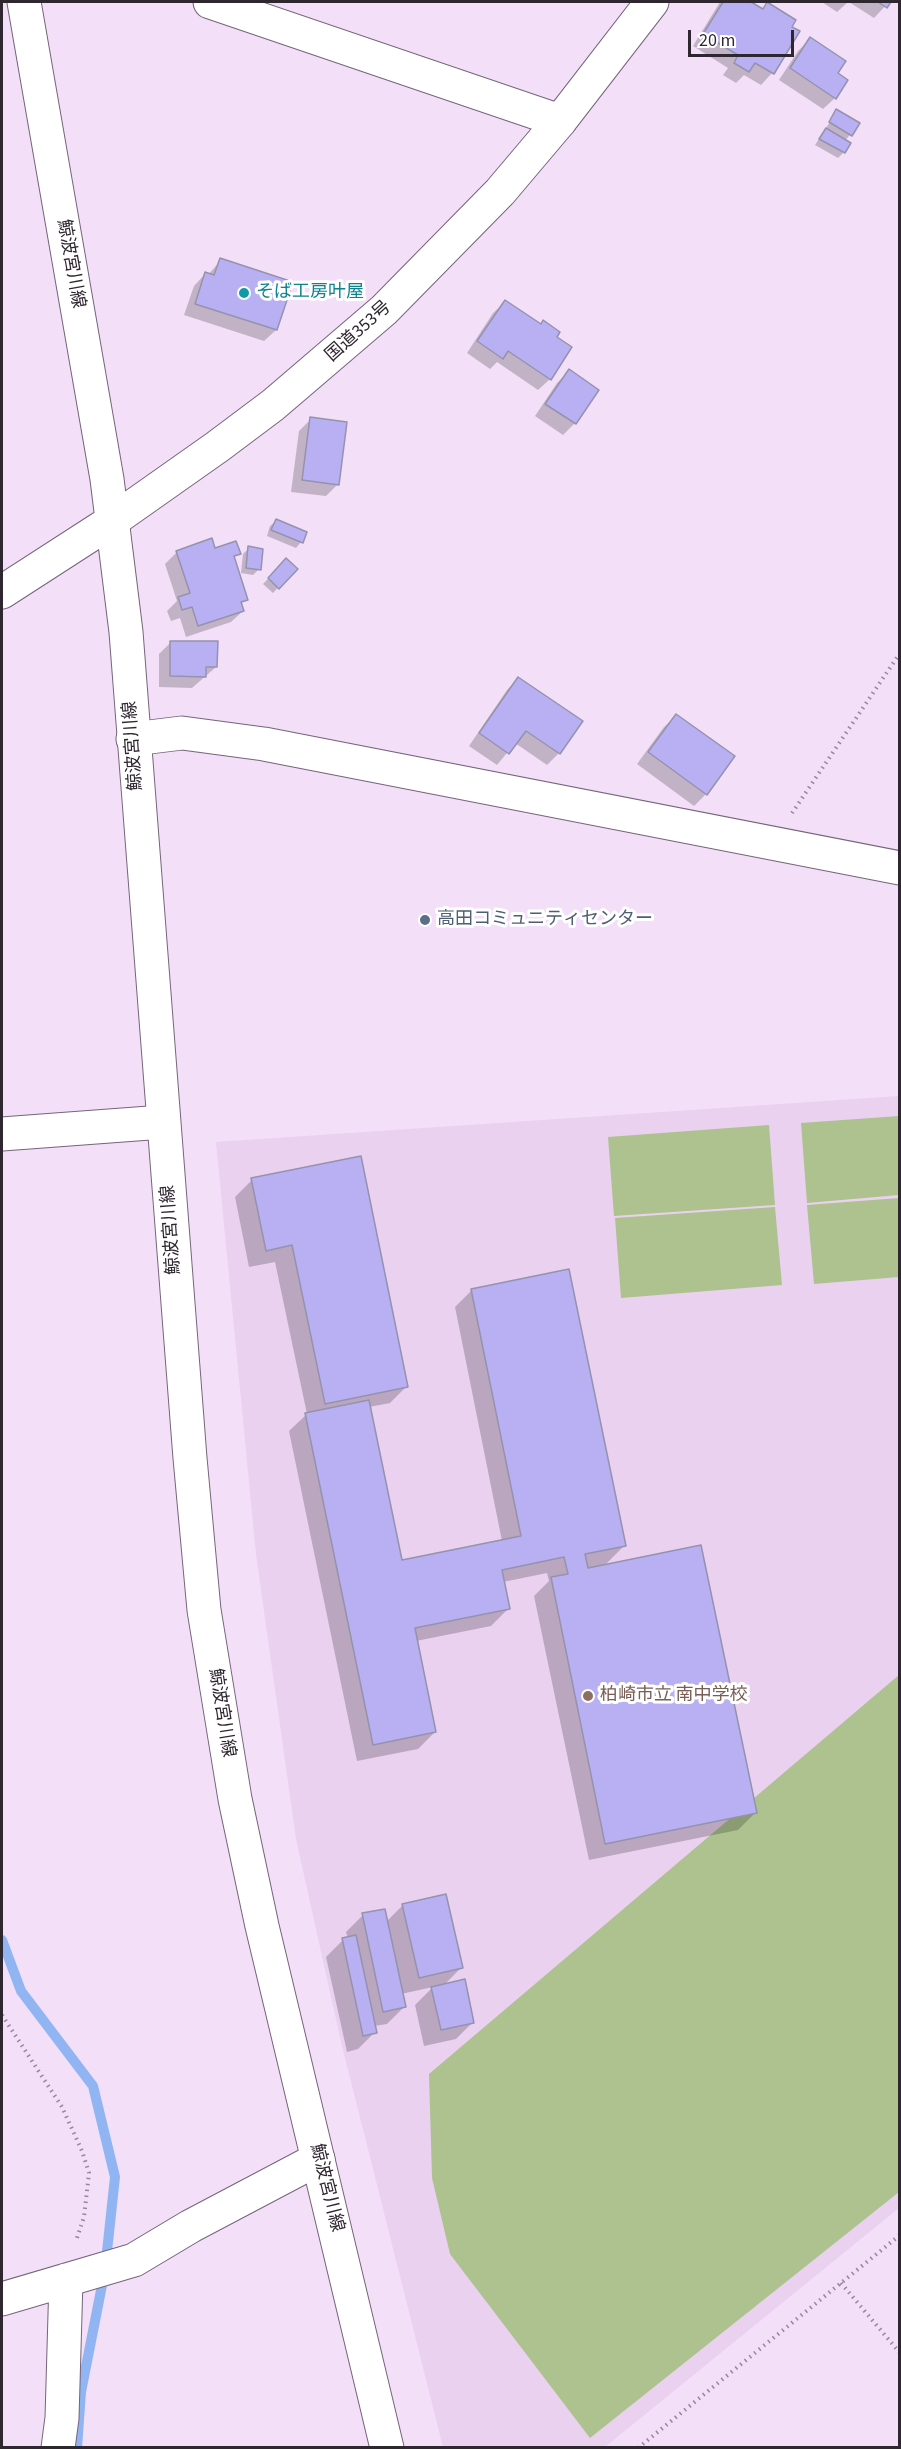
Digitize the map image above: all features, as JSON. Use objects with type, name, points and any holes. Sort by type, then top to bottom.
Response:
[{"type":"main road","name":"鯨波宮川線","points":[[24,2],[95,406],[126,632],[163,1122],[204,1610],[240,1822],[262,1926],[387,2448]]},
{"type":"main road","name":"国道353号","points":[[2,592],[112,521],[273,405],[384,310],[500,192],[560,122],[652,2]]},
{"type":"main road","points":[[228,4],[560,122]]},
{"type":"main road","points":[[133,739],[182,733],[264,744],[900,868]]},
{"type":"main road","points":[[2,1134],[163,1122]]},
{"type":"main road","points":[[2,2299],[134,2260],[191,2226],[318,2159]]},
{"type":"main road","points":[[58,2448],[76,2277]]},
{"type":"path","points":[[784,846],[792,814],[800,800],[900,653]]},
{"type":"path","points":[[2,2015],[62,2107],[90,2173],[76,2277]]},
{"type":"path","points":[[638,2448],[900,2235]]},
{"type":"path","points":[[841,2283],[900,2353]]},
{"type":"shaded area","name":"柏崎市立 南中学校","points":[[899,1096],[899,2208],[605,2447],[443,2447],[342,2046],[296,1839],[256,1554],[216,1142]]},
{"type":"green space","points":[[899,1116],[899,1195],[807,1203],[801,1123]]},
{"type":"green space","points":[[769,1125],[775,1205],[614,1216],[608,1137]]},
{"type":"green space","points":[[899,1198],[899,1277],[814,1284],[807,1205]]},
{"type":"green space","points":[[775,1207],[782,1285],[621,1298],[615,1218]]},
{"type":"green space","points":[[899,1675],[899,2192],[590,2438],[450,2254],[432,2178],[429,2074]]},
{"type":"building","points":[[723,2],[751,2],[763,9],[767,2],[796,20],[792,27],[800,31],[774,74],[755,63],[749,72],[734,63],[738,55],[703,34]]},
{"type":"building","points":[[878,2],[891,2],[887,8]]},
{"type":"building","points":[[810,37],[846,61],[838,73],[848,80],[836,99],[790,68]]},
{"type":"building","points":[[836,109],[860,123],[852,136],[829,122]]},
{"type":"building","points":[[826,128],[851,143],[845,153],[819,139]]},
{"type":"building","name":"そば工房叶屋","points":[[220,258],[293,282],[277,330],[195,304],[205,272],[214,275]]},
{"type":"building","points":[[505,300],[541,324],[543,320],[560,332],[557,337],[572,347],[551,380],[508,351],[503,359],[477,341]]},
{"type":"building","points":[[569,369],[599,390],[576,424],[545,404]]},
{"type":"building","points":[[310,417],[347,422],[339,485],[302,480]]},
{"type":"building","points":[[276,519],[307,532],[303,543],[271,530]]},
{"type":"building","points":[[212,538],[215,548],[236,541],[241,554],[234,556],[248,600],[241,602],[244,611],[198,626],[192,607],[182,610],[178,597],[190,593],[176,551]]},
{"type":"building","points":[[248,546],[263,549],[261,570],[246,568]]},
{"type":"building","points":[[286,558],[298,569],[279,589],[268,578]]},
{"type":"building","points":[[170,641],[218,641],[217,667],[206,667],[206,677],[170,676]]},
{"type":"building","points":[[518,677],[583,721],[560,754],[526,731],[509,754],[479,733]]},
{"type":"building","points":[[676,714],[735,756],[707,795],[648,752]]},
{"type":"building","points":[[361,1156],[408,1387],[325,1404],[292,1245],[266,1251],[251,1178]]},
{"type":"building","points":[[569,1269],[626,1546],[585,1554],[588,1568],[701,1545],[757,1813],[605,1844],[551,1577],[568,1574],[564,1557],[502,1570],[510,1609],[415,1628],[436,1732],[373,1745],[305,1413],[369,1400],[402,1560],[521,1536],[471,1289]]},
{"type":"building","points":[[446,1894],[463,1968],[419,1978],[402,1904]]},
{"type":"building","points":[[385,1909],[406,2007],[383,2012],[362,1913]]},
{"type":"building","points":[[356,1935],[377,2033],[363,2036],[342,1938]]},
{"type":"building","points":[[465,1979],[474,2023],[441,2030],[431,1987]]},
{"type":"waterway","points":[[2,1940],[21,1991],[93,2086],[115,2177],[105,2270],[81,2392],[77,2448]]},
{"type":"place","name":"そば工房叶屋","points":[[244,293]]},
{"type":"place","name":"高田コミュニティセンター","points":[[425,920]]},
{"type":"place","name":"柏崎市立 南中学校","points":[[588,1696]]}]
